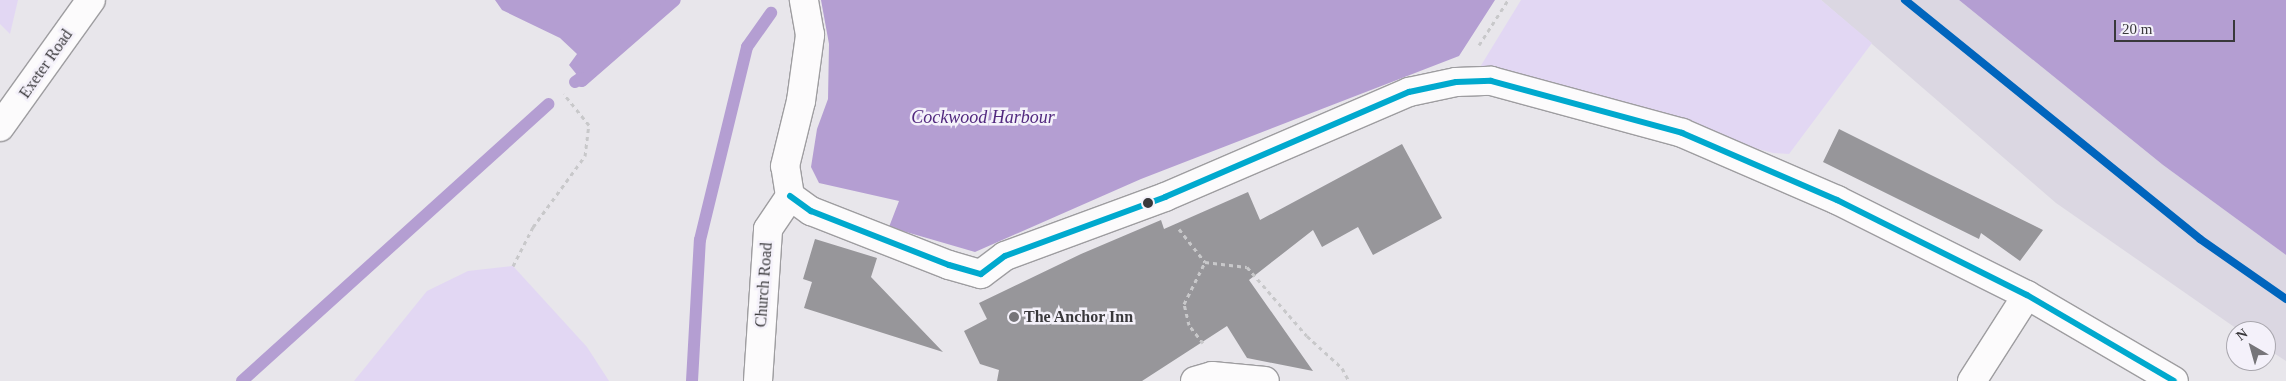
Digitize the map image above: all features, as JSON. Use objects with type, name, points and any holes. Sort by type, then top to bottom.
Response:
[{"type":"street","name":"Exeter Road","points":[[0,127],[91,0]]},
{"type":"street","points":[[804,0],[810,35],[801,101],[785,166],[790,196],[811,211],[949,265],[981,274],[1005,256],[1165,198],[1409,92],[1456,82],[1491,81],[1682,133],[1837,200],[2027,295],[2174,381]]},
{"type":"street","name":"Church Road","points":[[758,381],[768,229],[790,196]]},
{"type":"street","points":[[1972,381],[2027,295]]},
{"type":"street","points":[[1195,381],[1212,376],[1265,381]]},
{"type":"path","points":[[1456,82],[1508,0]]},
{"type":"path","points":[[513,266],[533,228],[585,156],[589,125],[564,94]]},
{"type":"path","points":[[1205,346],[1189,325],[1184,312],[1184,304],[1196,278],[1205,262],[1246,267],[1307,336],[1342,368],[1349,381]]},
{"type":"shaded area","points":[[0,0],[18,0],[10,34],[0,24]]},
{"type":"shaded area","points":[[1521,0],[1821,0],[1872,43],[1789,154],[1773,153],[1477,72]]},
{"type":"shaded area","points":[[1821,0],[1959,0],[2163,165],[2286,255],[2286,361],[2276,354],[2276,321],[2226,321],[2056,203]]},
{"type":"shaded area","points":[[513,266],[587,347],[609,381],[354,381],[427,291],[468,271]]},
{"type":"water","points":[[495,0],[675,0],[582,81],[569,65],[577,54],[560,38],[502,10]]},
{"type":"water","name":"Cockwood Harbour","points":[[821,0],[1495,0],[1459,56],[1141,179],[975,252],[889,227],[899,201],[819,183],[811,167],[817,129],[828,99],[829,44]]},
{"type":"water","points":[[1959,0],[2286,0],[2286,255],[2163,165]]},
{"type":"building","points":[[1839,129],[2043,230],[2020,261],[1981,233],[1979,239],[1823,162]]},
{"type":"building","points":[[1402,144],[1442,218],[1373,255],[1358,227],[1322,247],[1313,230],[1249,280],[1313,371],[1247,358],[1227,326],[1142,381],[997,381],[999,370],[980,364],[964,331],[987,319],[979,303],[1081,254],[1161,220],[1164,229],[1248,192],[1260,220]]},
{"type":"building","points":[[815,239],[877,258],[871,277],[943,352],[804,308],[812,282],[803,279]]},
{"type":"waterway","points":[[575,82],[581,78],[582,81],[675,0]]},
{"type":"waterway","points":[[692,381],[700,240],[747,47],[771,13]]},
{"type":"waterway","points":[[242,381],[549,104]]},
{"type":"transit line","points":[[1905,0],[2200,239],[2286,299]]},
{"type":"transit line","points":[[790,196],[811,211],[949,265],[981,274],[1005,256],[1165,197],[1409,92],[1456,82],[1491,81],[1682,133],[1837,200],[2027,295],[2174,381]]},
{"type":"place","name":"The Anchor Inn","points":[[1014,317]]}]
